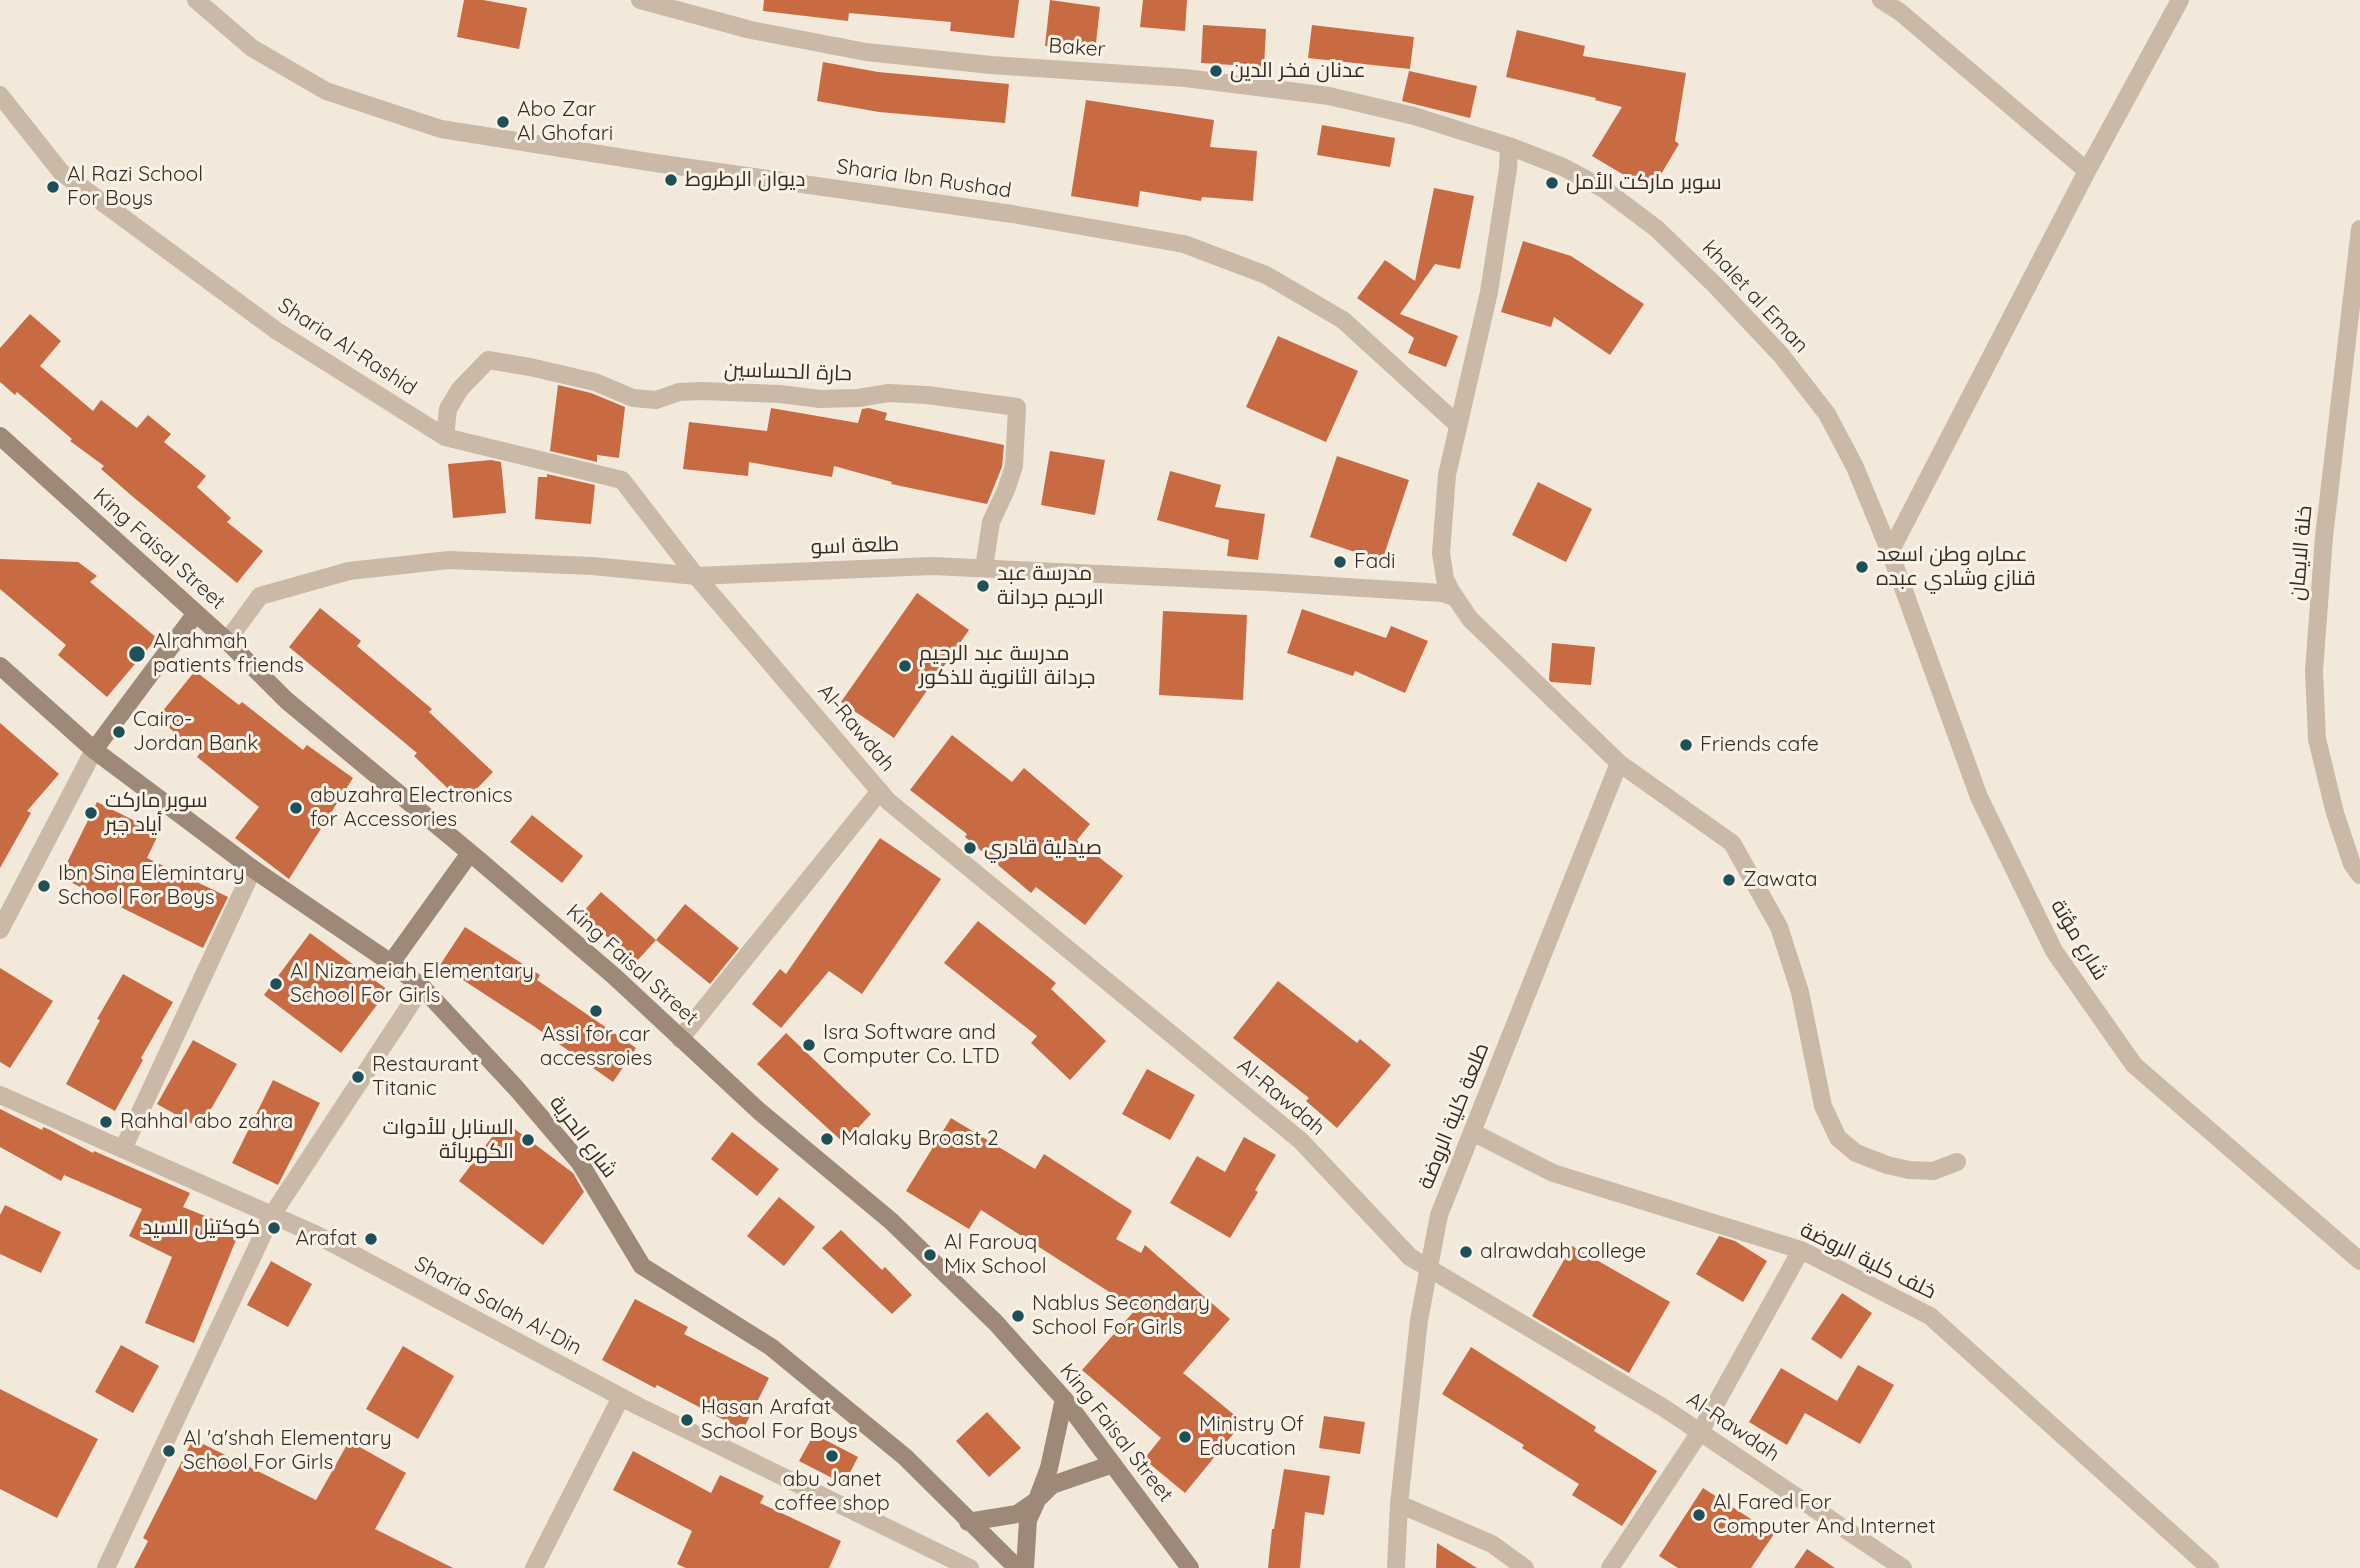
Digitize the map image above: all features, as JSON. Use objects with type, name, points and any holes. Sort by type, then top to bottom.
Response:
[{"type":"main road","name":"King Faisal Street","points":[[0,436],[196,612],[286,700],[615,977],[759,1111],[891,1222],[996,1323],[1064,1399],[1190,1568]]},
{"type":"main road","points":[[94,750],[196,612]]},
{"type":"main road","name":"شارع الحرية","points":[[0,666],[94,750],[253,869],[422,987],[516,1088],[579,1163],[642,1266],[771,1347],[905,1457],[1017,1568]]},
{"type":"main road","points":[[391,963],[470,853]]},
{"type":"main road","points":[[1025,1568],[1028,1520],[1049,1468],[1064,1399]]},
{"type":"main road","points":[[968,1522],[1017,1514],[1052,1485],[1113,1464]]},
{"type":"street","name":"Sharia Ibn Rushad","points":[[196,0],[252,48],[326,91],[441,129],[1012,214],[1184,244],[1266,275],[1343,320],[1457,424]]},
{"type":"street","name":"Baker","points":[[640,0],[751,30],[866,52],[991,65],[1185,78],[1329,96],[1414,116],[1509,146]]},
{"type":"street","points":[[1881,0],[1900,12],[2087,171]]},
{"type":"street","points":[[1890,552],[2087,171],[2180,0]]},
{"type":"street","name":"Sharia Al-Rashid","points":[[0,95],[61,172],[277,331],[445,437],[622,480],[696,576]]},
{"type":"street","points":[[1509,146],[1489,292],[1447,475],[1441,552],[1446,579],[1454,597],[1470,619],[1619,763],[1732,843],[1779,927],[1800,992],[1823,1106],[1838,1138],[1856,1153],[1909,1170],[1933,1171],[1957,1162]]},
{"type":"street","name":"khalet al ِEman","points":[[1509,146],[1563,167],[1604,189],[1657,229],[1725,295],[1781,355],[1827,414],[1855,467],[1890,552]]},
{"type":"street","name":"خلة الايمان","points":[[2360,229],[2324,537],[2314,671],[2317,739],[2335,813],[2353,864],[2360,875]]},
{"type":"street","name":"حارة الحساسين","points":[[445,437],[449,409],[460,389],[488,360],[595,382],[633,398],[644,399],[656,400],[678,392],[702,391],[779,394],[820,399],[858,398],[889,393],[927,395],[1017,407],[1014,466],[991,522],[984,568]]},
{"type":"street","name":"شارع مؤتة","points":[[1890,552],[1979,797],[2054,951],[2134,1065],[2360,1261]]},
{"type":"street","name":"طلعة اسو","points":[[227,641],[260,596],[349,571],[449,560],[592,566],[696,576],[932,566],[1428,592],[1454,597]]},
{"type":"street","name":"Al-Rawdah","points":[[696,576],[888,801],[1301,1141],[1410,1257],[1664,1408],[1903,1568]]},
{"type":"street","points":[[0,930],[94,750]]},
{"type":"street","name":"طلعة كلية الروضة","points":[[1396,1568],[1399,1504],[1419,1320],[1439,1215],[1619,763]]},
{"type":"street","points":[[680,1039],[880,792]]},
{"type":"street","points":[[123,1149],[253,869]]},
{"type":"street","points":[[106,1568],[272,1215],[422,987]]},
{"type":"street","name":"Sharia Salah Al-Din","points":[[0,1095],[315,1234],[621,1397],[970,1568]]},
{"type":"street","name":"خلف كلية الروضة","points":[[1472,1132],[1553,1172],[1801,1250],[1930,1316],[2210,1568]]},
{"type":"street","points":[[1610,1568],[1700,1432],[1801,1250]]},
{"type":"street","points":[[534,1568],[621,1397]]},
{"type":"street","points":[[1399,1504],[1492,1544],[1525,1568]]},
{"type":"building","points":[[464,0],[483,0],[527,8],[519,49],[457,37]]},
{"type":"building","points":[[764,0],[1019,0],[1014,38],[950,31],[951,22],[849,13],[848,21],[763,11]]},
{"type":"building","points":[[1050,0],[1100,7],[1095,52],[1045,46]]},
{"type":"building","points":[[1143,0],[1187,0],[1185,31],[1140,27]]},
{"type":"building","points":[[1203,25],[1266,29],[1264,67],[1201,63]]},
{"type":"building","points":[[1312,25],[1414,37],[1410,69],[1308,58]]},
{"type":"building","points":[[1517,30],[1585,46],[1583,56],[1686,73],[1675,141],[1679,144],[1651,191],[1592,156],[1622,107],[1595,100],[1596,98],[1506,77]]},
{"type":"building","points":[[823,62],[878,72],[1009,84],[1005,123],[879,112],[817,101]]},
{"type":"building","points":[[1409,71],[1477,86],[1470,118],[1402,101]]},
{"type":"building","points":[[1086,100],[1214,120],[1210,147],[1257,151],[1253,201],[1202,197],[1201,201],[1140,191],[1138,207],[1071,196]]},
{"type":"building","points":[[1322,125],[1395,138],[1390,167],[1317,155]]},
{"type":"building","points":[[1434,188],[1474,196],[1460,269],[1435,264],[1400,314],[1458,336],[1446,367],[1408,353],[1414,338],[1357,298],[1385,260],[1415,281]]},
{"type":"building","points":[[1523,241],[1571,256],[1644,304],[1610,355],[1554,317],[1551,327],[1501,312]]},
{"type":"building","points":[[30,314],[61,341],[40,366],[93,411],[101,400],[137,428],[148,415],[171,434],[164,442],[206,476],[197,487],[231,518],[227,522],[263,551],[237,583],[132,496],[101,469],[104,466],[70,441],[72,439],[17,392],[15,395],[0,382],[0,348]]},
{"type":"building","points":[[1278,336],[1358,371],[1326,442],[1246,407]]},
{"type":"building","points":[[558,385],[591,393],[625,407],[619,458],[597,455],[597,462],[550,451]]},
{"type":"building","points":[[771,408],[858,423],[862,409],[869,408],[887,413],[885,420],[1004,445],[1002,467],[987,504],[891,484],[892,482],[834,466],[832,477],[749,462],[748,476],[683,469],[689,422],[767,431]]},
{"type":"building","points":[[1050,451],[1105,460],[1095,515],[1041,505]]},
{"type":"building","points":[[1337,456],[1409,480],[1382,561],[1310,537]]},
{"type":"building","points":[[491,460],[501,462],[506,513],[453,518],[448,464]]},
{"type":"building","points":[[1170,471],[1221,485],[1215,507],[1265,514],[1258,560],[1227,556],[1229,540],[1157,520]]},
{"type":"building","points":[[547,474],[595,485],[591,524],[535,519],[538,477],[547,477]]},
{"type":"building","points":[[1538,482],[1592,509],[1566,562],[1512,535]]},
{"type":"building","points":[[0,559],[78,562],[97,576],[90,582],[157,638],[107,697],[58,655],[66,645],[0,589]]},
{"type":"building","name":"مدرسة عبد الرحيم جردانة الثانوية للذكور","points":[[917,593],[969,630],[894,738],[841,702]]},
{"type":"building","points":[[320,608],[361,641],[357,646],[432,709],[429,712],[493,772],[463,803],[414,756],[417,753],[289,647]]},
{"type":"building","points":[[1302,609],[1386,638],[1391,626],[1428,641],[1405,693],[1355,671],[1353,676],[1287,653]]},
{"type":"building","points":[[1163,611],[1247,615],[1243,700],[1159,695]]},
{"type":"building","points":[[1552,643],[1595,647],[1591,685],[1549,680]]},
{"type":"building","points":[[195,671],[239,705],[242,702],[303,750],[307,745],[353,778],[289,879],[235,838],[259,807],[197,757],[200,753],[157,718]]},
{"type":"building","points":[[0,723],[59,774],[27,811],[31,813],[0,868]]},
{"type":"building","points":[[952,735],[1012,782],[1024,768],[1090,824],[1077,840],[1123,876],[1085,925],[1036,887],[1031,893],[965,837],[967,834],[910,790]]},
{"type":"building","points":[[97,802],[159,833],[147,858],[228,897],[203,948],[60,877]]},
{"type":"building","points":[[532,815],[583,856],[562,883],[510,842]]},
{"type":"building","points":[[880,838],[941,879],[862,994],[829,971],[781,1028],[752,1004],[780,969],[786,974]]},
{"type":"building","points":[[601,892],[656,940],[636,962],[581,914]]},
{"type":"building","points":[[685,904],[739,948],[710,984],[656,940]]},
{"type":"building","points":[[978,921],[1056,983],[1051,989],[1106,1041],[1070,1080],[1031,1043],[1037,1036],[944,963]]},
{"type":"building","points":[[465,927],[540,975],[537,980],[636,1048],[613,1082],[440,965]]},
{"type":"building","points":[[310,933],[388,990],[341,1053],[264,995]]},
{"type":"building","points":[[0,968],[53,1001],[10,1068],[0,1062]]},
{"type":"building","points":[[123,974],[173,1002],[115,1111],[66,1084],[100,1020],[97,1019]]},
{"type":"building","points":[[1278,981],[1357,1043],[1360,1039],[1391,1065],[1337,1128],[1306,1101],[1309,1098],[1233,1038]]},
{"type":"building","points":[[786,1033],[871,1114],[844,1143],[757,1064]]},
{"type":"building","points":[[193,1040],[237,1064],[200,1128],[157,1104]]},
{"type":"building","points":[[1147,1069],[1195,1095],[1170,1140],[1122,1114]]},
{"type":"building","points":[[273,1080],[320,1103],[278,1185],[232,1163]]},
{"type":"building","points":[[0,1109],[42,1130],[43,1127],[48,1129],[93,1153],[94,1151],[190,1193],[183,1207],[240,1230],[194,1343],[145,1323],[172,1257],[129,1236],[142,1209],[64,1175],[61,1181],[0,1147]]},
{"type":"building","points":[[951,1118],[1035,1169],[1044,1154],[1132,1211],[1116,1239],[1141,1253],[1145,1245],[1230,1319],[1183,1373],[1243,1422],[1185,1493],[1144,1459],[1161,1438],[1082,1370],[1136,1309],[981,1210],[969,1229],[906,1191]]},
{"type":"building","points":[[504,1121],[573,1173],[584,1192],[543,1245],[459,1181]]},
{"type":"building","points":[[732,1132],[779,1169],[757,1196],[711,1159]]},
{"type":"building","points":[[1244,1137],[1276,1155],[1255,1190],[1258,1192],[1230,1238],[1170,1203],[1197,1156],[1225,1172]]},
{"type":"building","points":[[779,1197],[815,1227],[784,1266],[747,1236]]},
{"type":"building","points":[[5,1205],[61,1232],[41,1273],[0,1254],[0,1215]]},
{"type":"building","points":[[841,1230],[882,1270],[885,1267],[912,1295],[892,1314],[822,1248]]},
{"type":"building","points":[[1719,1236],[1735,1241],[1767,1261],[1743,1302],[1696,1274]]},
{"type":"building","points":[[1572,1246],[1670,1302],[1629,1373],[1532,1316]]},
{"type":"building","points":[[271,1261],[312,1284],[288,1327],[247,1305]]},
{"type":"building","points":[[1842,1293],[1872,1313],[1841,1359],[1811,1339]]},
{"type":"building","points":[[635,1299],[688,1327],[684,1334],[769,1378],[743,1430],[602,1360]]},
{"type":"building","points":[[121,1345],[159,1366],[133,1413],[95,1392]]},
{"type":"building","points":[[403,1346],[454,1376],[418,1439],[366,1409]]},
{"type":"building","points":[[1471,1347],[1596,1427],[1594,1431],[1657,1471],[1622,1526],[1572,1495],[1579,1484],[1522,1448],[1524,1445],[1442,1394]]},
{"type":"building","points":[[1858,1365],[1894,1385],[1860,1444],[1805,1413],[1787,1445],[1749,1422],[1781,1368],[1837,1401]]},
{"type":"building","points":[[0,1389],[98,1439],[57,1518],[0,1489]]},
{"type":"building","points":[[987,1412],[1021,1448],[989,1477],[956,1441]]},
{"type":"building","points":[[1324,1416],[1365,1422],[1360,1454],[1319,1448]]},
{"type":"building","points":[[814,1434],[858,1457],[844,1484],[799,1461]]},
{"type":"building","points":[[193,1439],[316,1500],[349,1441],[406,1473],[375,1529],[453,1568],[134,1568],[148,1541],[143,1538]]},
{"type":"building","points":[[633,1451],[711,1493],[720,1475],[764,1496],[760,1503],[841,1541],[829,1568],[686,1568],[677,1564],[692,1531],[613,1490]]},
{"type":"building","points":[[1284,1469],[1330,1476],[1324,1515],[1305,1512],[1300,1568],[1268,1568],[1272,1529]]},
{"type":"building","points":[[1703,1488],[1774,1534],[1751,1568],[1678,1568],[1659,1556]]},
{"type":"building","points":[[1437,1543],[1477,1568],[1436,1568]]},
{"type":"building","points":[[1807,1549],[1835,1568],[1794,1568]]},
{"type":"place","name":"عدنان فخر الدين","points":[[1216,71]]},
{"type":"place","name":"Abo Zar Al Ghofari","points":[[503,122]]},
{"type":"place","name":"ديوان الرطروط","points":[[671,180]]},
{"type":"place","name":"سوبر ماركت الأمل","points":[[1552,183]]},
{"type":"place","name":"Al Razi School For Boys","points":[[53,187]]},
{"type":"place","name":"Fadi","points":[[1340,562]]},
{"type":"place","name":"عماره وطن اسعد قنازع وشادي عبده","points":[[1862,567]]},
{"type":"place","name":"مدرسة عبد الرحيم جردانة","points":[[983,586]]},
{"type":"place","name":"Alrahmah patients friends","points":[[137,654]]},
{"type":"place","name":"مدرسة عبد الرحيم جردانة الثانوية للذكور","points":[[905,666]]},
{"type":"place","name":"Cairo- Jordan Bank","points":[[119,732]]},
{"type":"place","name":"Friends cafe","points":[[1686,745]]},
{"type":"place","name":"abuzahra Electronics for Accessories","points":[[296,808]]},
{"type":"place","name":"سوبر ماركت أياد جبر","points":[[91,813]]},
{"type":"place","name":"صيدلية قادري","points":[[970,848]]},
{"type":"place","name":"Zawata","points":[[1729,880]]},
{"type":"place","name":"Ibn Sina Elemintary School For Boys","points":[[44,886]]},
{"type":"place","name":"Al Nizameiah Elementary School For Girls","points":[[276,984]]},
{"type":"place","name":"Assi for car accessroies","points":[[596,1011]]},
{"type":"place","name":"Isra Software and Computer Co. LTD","points":[[809,1045]]},
{"type":"place","name":"Restaurant Titanic","points":[[358,1077]]},
{"type":"place","name":"Rahhal abo zahra","points":[[106,1122]]},
{"type":"place","name":"Malaky Broast 2","points":[[827,1139]]},
{"type":"place","name":"السنابل للأدوات الكهربائة","points":[[528,1140]]},
{"type":"place","name":"كوكتيل السيد","points":[[274,1228]]},
{"type":"place","name":"Arafat","points":[[371,1239]]},
{"type":"place","name":"alrawdah college","points":[[1466,1252]]},
{"type":"place","name":"Al Farouq Mix School","points":[[930,1255]]},
{"type":"place","name":"Nablus Secondary School For Girls","points":[[1018,1316]]},
{"type":"place","name":"Hasan Arafat School For Boys","points":[[687,1420]]},
{"type":"place","name":"Ministry Of Education","points":[[1185,1437]]},
{"type":"place","name":"Al 'a'shah Elementary School For Girls","points":[[169,1451]]},
{"type":"place","name":"abu Janet coffee shop","points":[[832,1456]]},
{"type":"place","name":"Al Fared For Computer And Internet","points":[[1699,1515]]}]
